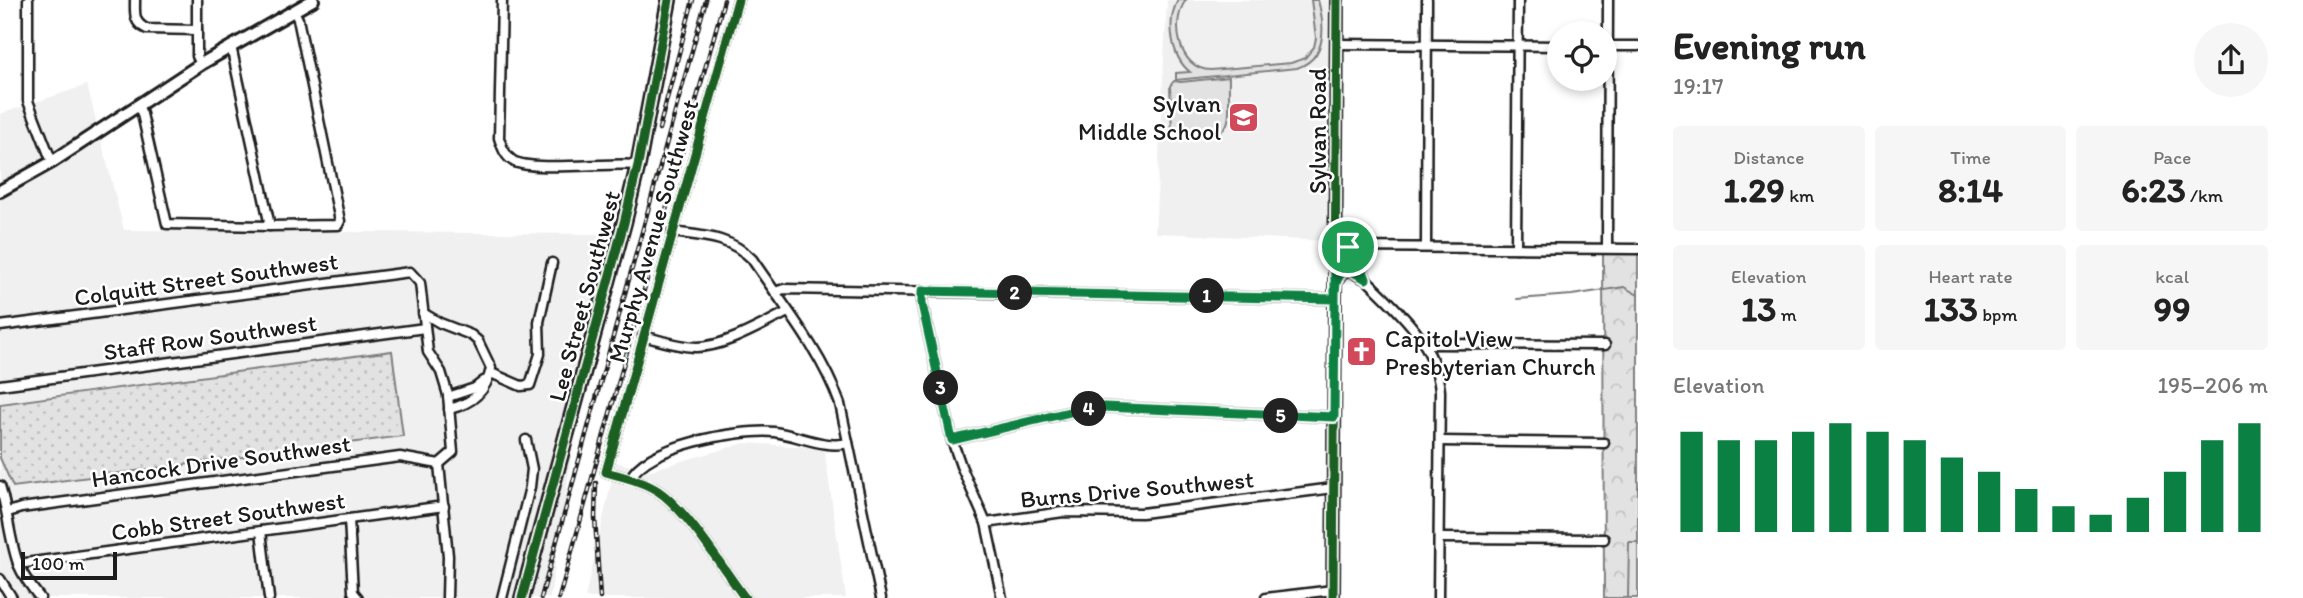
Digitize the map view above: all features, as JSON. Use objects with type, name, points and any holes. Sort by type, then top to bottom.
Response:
[{"type":"main road","name":"Lee Street Southwest","points":[[522,598],[638,165],[669,0]]},
{"type":"main road","name":"Sylvan Road","points":[[1333,594],[1337,0]]},
{"type":"main road","points":[[0,191],[52,162],[201,64],[307,2]]},
{"type":"main road","points":[[1335,284],[1340,273],[1354,268]]},
{"type":"street","points":[[28,0],[28,101],[52,162]]},
{"type":"street","points":[[135,0],[136,20],[140,26],[147,29],[197,30]]},
{"type":"street","points":[[197,0],[197,55],[201,64]]},
{"type":"street","points":[[502,0],[499,138],[511,160],[531,166],[620,163],[638,165]]},
{"type":"street","name":"Murphy Avenue Southwest","points":[[629,480],[606,472],[738,0]]},
{"type":"street","points":[[1426,247],[1427,0]]},
{"type":"street","points":[[1516,248],[1518,0]]},
{"type":"street","points":[[1607,21],[1608,0]]},
{"type":"street","points":[[138,105],[166,221],[171,225],[334,226],[340,220],[298,19],[294,11]]},
{"type":"street","points":[[1336,44],[1547,46]]},
{"type":"street","points":[[231,46],[270,226]]},
{"type":"street","points":[[1617,46],[1638,46]]},
{"type":"street","points":[[1606,91],[1607,248]]},
{"type":"street","points":[[672,232],[716,237],[735,245],[752,259],[831,380],[840,404],[881,598]]},
{"type":"street","points":[[1438,598],[1440,441],[1439,382],[1435,364],[1426,344],[1412,325],[1366,279],[1359,277],[1354,268],[1341,260],[1335,247],[1638,249]]},
{"type":"street","points":[[1354,268],[1359,255],[1366,247]]},
{"type":"street","points":[[491,373],[521,386],[530,385],[540,354],[539,322],[552,263]]},
{"type":"street","name":"Colquitt Street Southwest","points":[[0,326],[404,271],[415,275],[420,282],[424,313]]},
{"type":"street","points":[[775,292],[784,289],[1335,299]]},
{"type":"street","points":[[922,291],[922,304],[952,440],[986,523],[1002,598]]},
{"type":"street","points":[[643,336],[684,346],[707,346],[723,342],[788,312]]},
{"type":"street","points":[[424,313],[440,323],[471,335],[478,341],[491,368],[481,391],[473,399],[449,409]]},
{"type":"street","points":[[424,313],[428,352],[445,382],[453,452],[439,464],[448,556],[447,598]]},
{"type":"street","name":"Staff Row Southwest","points":[[0,385],[425,328]]},
{"type":"street","points":[[1426,344],[1605,345]]},
{"type":"street","points":[[448,397],[475,388],[491,373]]},
{"type":"street","points":[[952,440],[1074,411],[1104,407],[1334,417]]},
{"type":"street","points":[[745,598],[681,512],[658,491],[629,480],[637,468],[664,453],[691,442],[720,436],[774,432],[836,445],[848,443]]},
{"type":"street","points":[[502,598],[530,487],[532,469],[526,440]]},
{"type":"street","points":[[1440,441],[1604,443]]},
{"type":"street","name":"Hancock Drive Southwest","points":[[8,512],[21,508],[400,457],[439,464]]},
{"type":"street","points":[[0,486],[18,564],[40,598]]},
{"type":"street","name":"Burns Drive Southwest","points":[[986,523],[1063,512],[1142,513],[1333,488]]},
{"type":"street","name":"Cobb Street Southwest","points":[[18,564],[444,506]]},
{"type":"street","points":[[349,519],[353,592],[358,598]]},
{"type":"street","points":[[261,531],[269,598]]},
{"type":"street","points":[[1439,538],[1604,538]]},
{"type":"street","points":[[0,579],[12,598]]},
{"type":"street","points":[[1266,598],[1333,594]]},
{"type":"shaded area","name":"Sylvan Middle School","points":[[1167,0],[1330,0],[1326,241],[1155,233]]},
{"type":"shaded area","points":[[87,85],[124,230],[605,234],[550,598],[0,598],[0,114]]},
{"type":"shaded area","points":[[745,443],[824,448],[846,598],[585,598],[616,462],[647,471]]},
{"type":"green space","points":[[1178,0],[1186,0],[1179,20],[1180,43],[1191,62],[1200,68],[1211,70],[1291,63],[1305,58],[1314,47],[1316,38],[1311,0],[1318,0],[1322,20],[1319,49],[1314,57],[1297,68],[1176,80],[1176,73],[1190,72],[1178,57],[1172,38],[1172,18]]},
{"type":"green space","points":[[1229,77],[1228,119],[1221,131],[1199,136],[1180,136],[1178,132],[1172,132],[1170,86],[1174,81]]},
{"type":"green space","points":[[1603,247],[1638,247],[1638,598],[1604,598]]},
{"type":"green space","points":[[392,351],[403,436],[13,487],[0,458],[0,404]]},
{"type":"green space","points":[[1629,542],[1638,542],[1638,598],[1628,598]]},
{"type":"waterway","points":[[1517,299],[1572,295],[1624,287],[1638,295]]},
{"type":"railway","points":[[659,129],[693,0]]},
{"type":"railway","points":[[541,598],[706,0]]},
{"type":"railway","points":[[559,598],[724,0]]},
{"type":"railway","points":[[596,483],[595,517],[600,598]]},
{"type":"cycle path","points":[[522,598],[624,223],[638,165],[669,0]]},
{"type":"cycle path","points":[[738,0],[606,472],[646,485],[669,500],[692,526],[745,598]]},
{"type":"cycle path","points":[[1333,598],[1337,0]]},
{"type":"place","name":"Sylvan Middle School","points":[[1244,117]]},
{"type":"place","name":"Capitol View Presbyterian Church","points":[[1362,352]]},
{"type":"route","points":[[1348,247],[1335,247],[1335,284],[1335,290],[1335,299],[922,291],[922,304],[952,440],[1074,411],[1104,407],[1334,417],[1335,303],[1335,299],[1335,290],[1335,284],[1340,273],[1347,268],[1366,279],[1358,259],[1366,247],[1348,247]]}]
